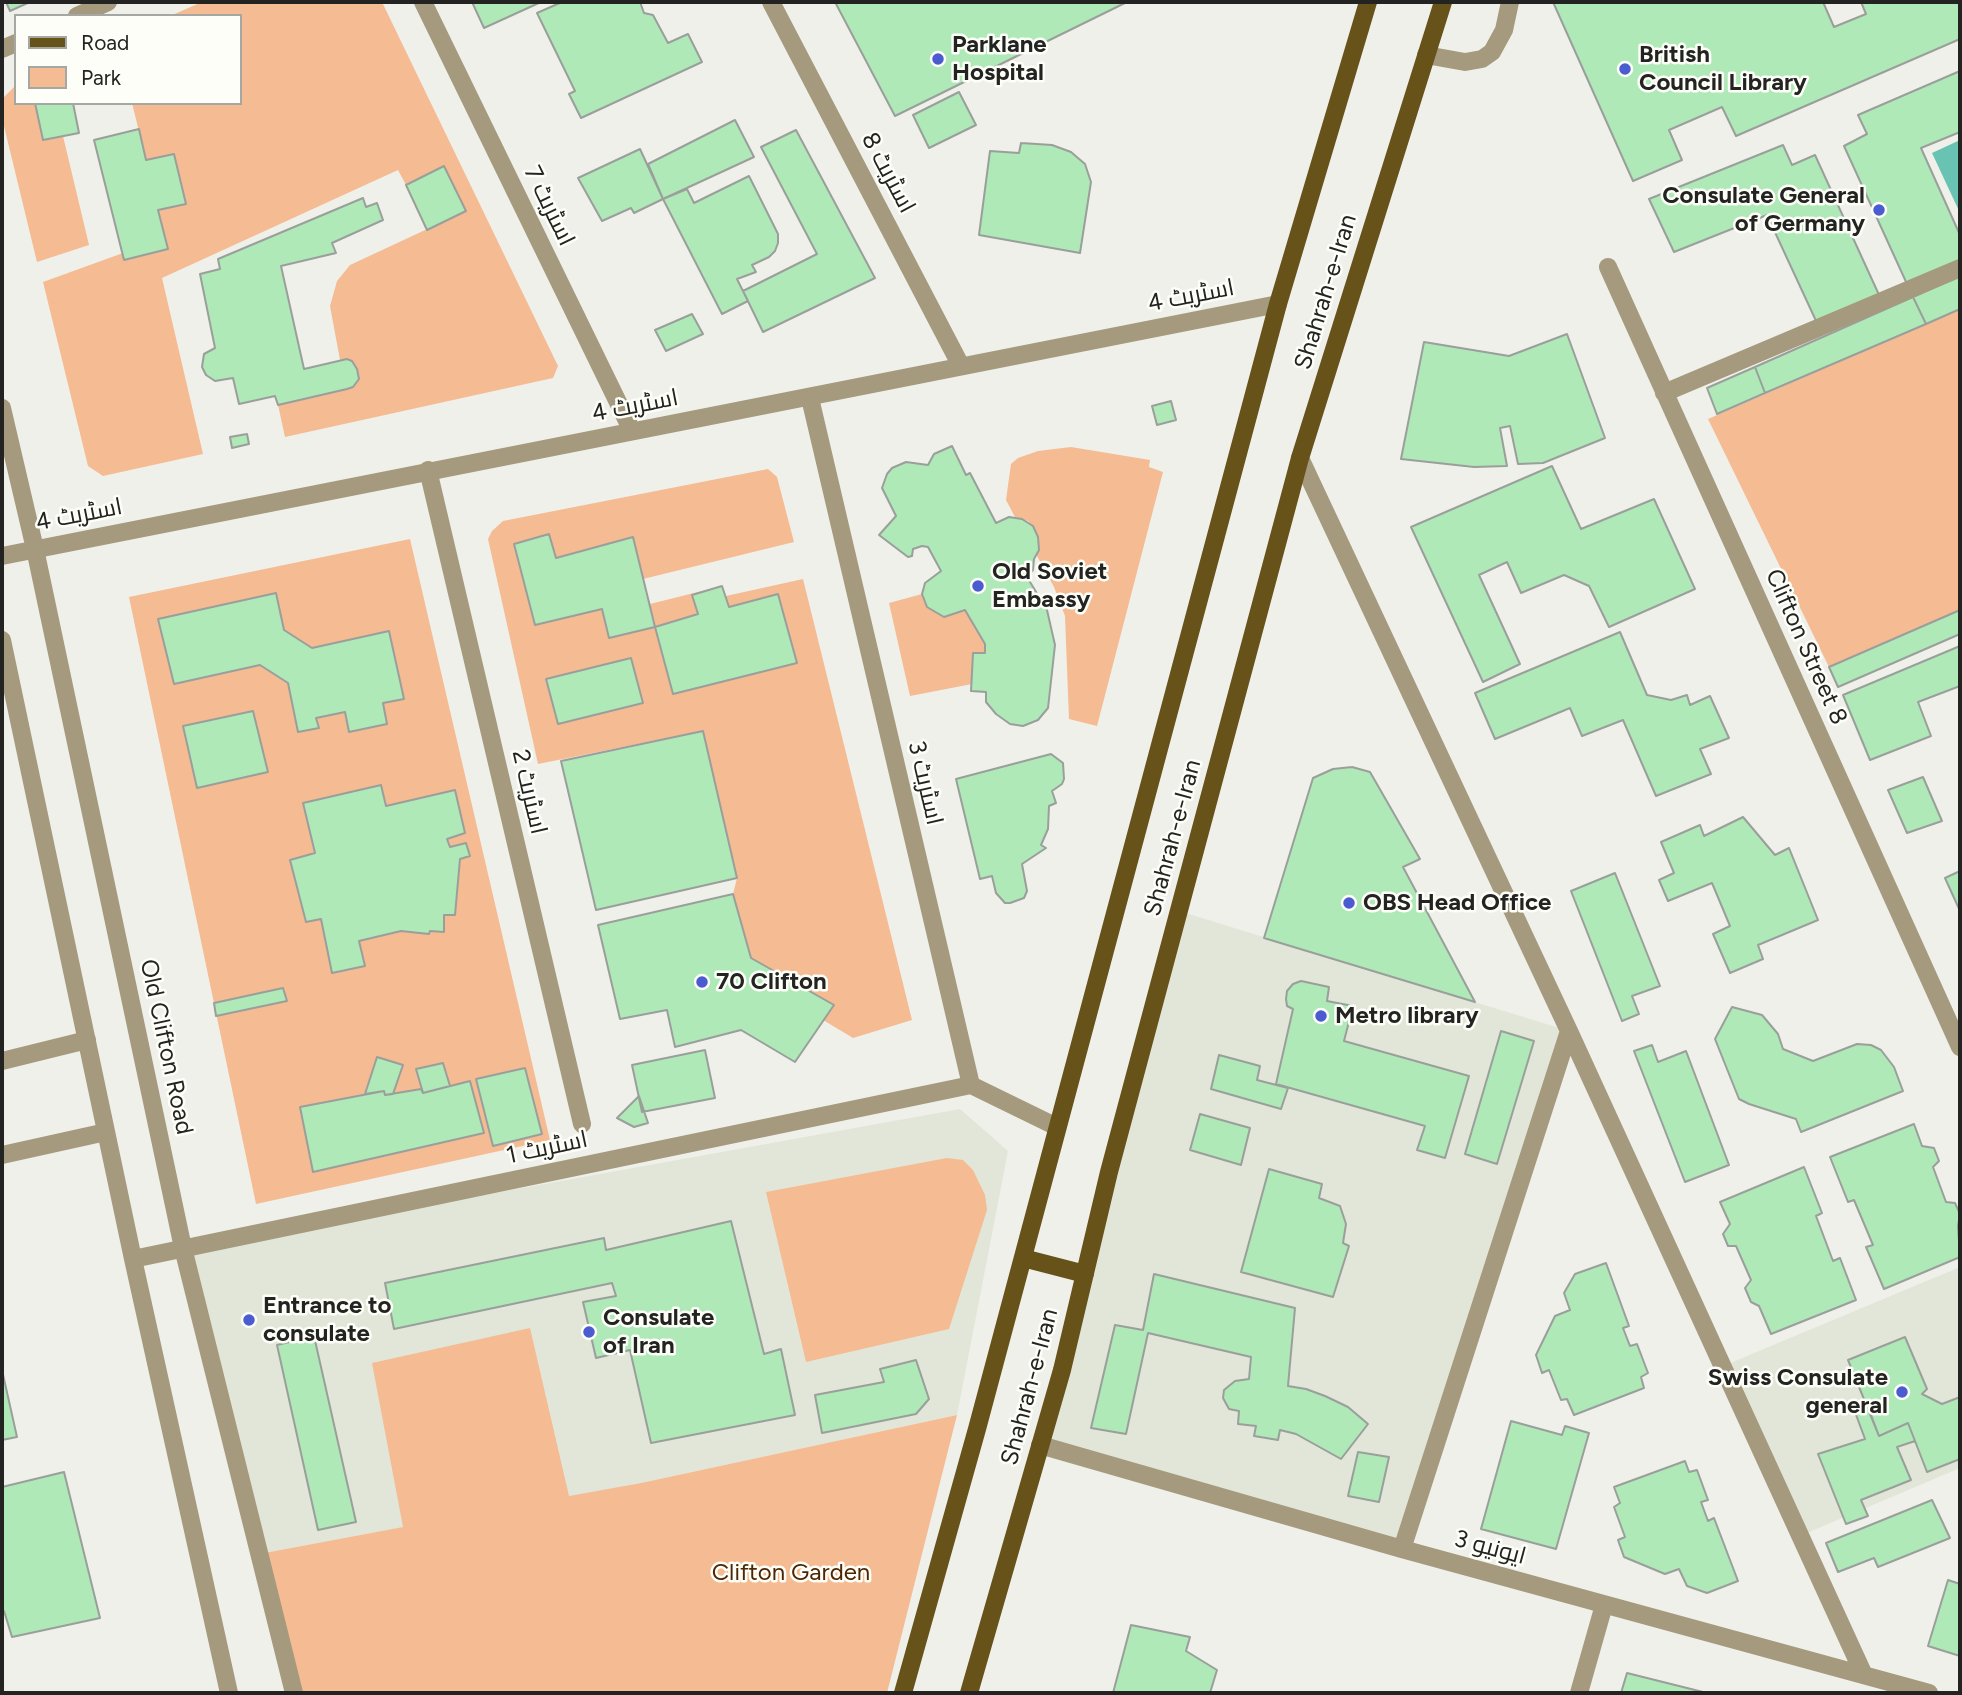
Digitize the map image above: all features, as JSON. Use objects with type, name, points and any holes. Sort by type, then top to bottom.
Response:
[{"type":"main road","name":"Shahrah-e-Iran","points":[[969,1693],[1062,1370],[1110,1172],[1300,458],[1443,2]]},
{"type":"main road","name":"Shahrah-e-Iran","points":[[903,1693],[1023,1258],[1278,304],[1363,5]]},
{"type":"main road","points":[[1023,1258],[1085,1274]]},
{"type":"street","points":[[81,14],[108,2]]},
{"type":"street","name":"اسٹریٹ 7","points":[[423,2],[632,431]]},
{"type":"street","name":"اسٹریٹ 8","points":[[771,2],[961,366]]},
{"type":"street","points":[[1426,55],[1465,62],[1482,59],[1492,52],[1504,30],[1510,2]]},
{"type":"street","name":"Clifton Street 8","points":[[1608,267],[1960,1047]]},
{"type":"street","points":[[1664,393],[1960,268]]},
{"type":"street","name":"اسٹریٹ 4","points":[[2,556],[1278,304]]},
{"type":"street","name":"اسٹریٹ 3","points":[[810,398],[971,1086]]},
{"type":"street","name":"Old Clifton Road","points":[[2,408],[35,549],[183,1248],[293,1693]]},
{"type":"street","points":[[1300,458],[1569,1031],[1864,1675]]},
{"type":"street","name":"اسٹریٹ 2","points":[[428,470],[582,1124]]},
{"type":"street","points":[[2,640],[133,1259],[229,1693]]},
{"type":"street","points":[[1402,1549],[1569,1031]]},
{"type":"street","points":[[2,1061],[87,1040]]},
{"type":"street","points":[[971,1086],[1057,1127]]},
{"type":"street","name":"اسٹریٹ 1","points":[[133,1259],[971,1086]]},
{"type":"street","points":[[2,1155],[106,1132]]},
{"type":"street","name":"ایونیو 3","points":[[1040,1446],[1402,1549],[1929,1693]]},
{"type":"street","points":[[1579,1693],[1604,1605]]},
{"type":"shaded area","points":[[1960,140],[1960,213],[1932,153]]},
{"type":"shaded area","points":[[1179,911],[1569,1031],[1402,1549],[1040,1445]]},
{"type":"shaded area","name":"Consulate of Iran","points":[[960,1109],[1008,1151],[957,1415],[641,1483],[259,1554],[184,1249]]},
{"type":"shaded area","points":[[1960,1267],[1960,1468],[1800,1536],[1723,1366]]},
{"type":"green space","points":[[202,2],[382,2],[558,366],[553,378],[285,437],[278,405],[347,389],[353,387],[359,379],[352,361],[340,360],[330,306],[337,281],[350,265],[466,211],[444,167],[406,185],[398,170],[162,278],[203,454],[103,476],[88,466],[43,282],[123,253],[125,260],[168,249],[158,210],[185,204],[146,160],[132,105],[242,105],[242,14],[175,14]]},
{"type":"green space","points":[[14,87],[14,105],[35,105],[43,140],[63,136],[89,245],[37,262],[2,118],[3,98]]},
{"type":"green space","points":[[1960,309],[1960,610],[1829,667],[1708,419]]},
{"type":"green space","points":[[1071,447],[1150,460],[1149,467],[1163,472],[1097,726],[1069,719],[1065,616],[1054,587],[1037,556],[1039,544],[1036,531],[1028,521],[1015,517],[1006,500],[1011,464],[1018,458],[1038,451]]},
{"type":"green space","points":[[768,469],[777,477],[794,542],[643,579],[650,604],[722,586],[726,596],[803,579],[912,1020],[853,1038],[823,1020],[833,1005],[751,958],[733,894],[737,878],[703,731],[538,764],[488,539],[503,521]]},
{"type":"green space","points":[[410,539],[550,1140],[256,1204],[129,597]]},
{"type":"green space","points":[[922,594],[927,607],[944,617],[965,610],[984,641],[985,653],[973,653],[972,684],[910,696],[889,603]]},
{"type":"green space","points":[[947,1158],[963,1160],[973,1170],[985,1195],[987,1210],[949,1329],[806,1362],[766,1192]]},
{"type":"green space","name":"Clifton Garden","points":[[530,1328],[569,1496],[957,1415],[887,1693],[293,1693],[259,1554],[403,1527],[372,1363]]},
{"type":"building","points":[[6,2],[30,2],[10,11]]},
{"type":"building","points":[[472,2],[541,2],[484,28]]},
{"type":"building","points":[[562,2],[640,2],[644,13],[653,15],[668,43],[688,34],[702,62],[581,118],[569,94],[575,91],[537,13]]},
{"type":"building","name":"Parklane Hospital","points":[[835,2],[1127,2],[895,116]]},
{"type":"building","points":[[1553,2],[1823,2],[1834,27],[1866,14],[1861,2],[1958,2],[1960,39],[1736,136],[1722,107],[1669,130],[1682,160],[1633,181]]},
{"type":"building","points":[[1960,71],[1960,132],[1921,148],[1960,235],[1960,261],[1907,284],[1844,146],[1867,134],[1858,115]]},
{"type":"building","points":[[959,92],[976,125],[929,148],[913,115]]},
{"type":"building","points":[[35,105],[73,105],[79,133],[43,140]]},
{"type":"building","points":[[735,120],[754,157],[663,199],[648,164]]},
{"type":"building","points":[[139,129],[146,160],[174,154],[186,204],[158,210],[168,249],[124,260],[94,140]]},
{"type":"building","points":[[796,130],[875,278],[763,332],[743,291],[817,254],[761,147]]},
{"type":"building","points":[[1021,143],[1052,145],[1071,152],[1085,164],[1091,182],[1080,253],[979,235],[990,151],[1019,153]]},
{"type":"building","points":[[1783,145],[1792,165],[1815,155],[1880,297],[1817,323],[1767,215],[1674,252],[1649,199]]},
{"type":"building","points":[[640,149],[663,199],[634,213],[631,208],[602,221],[578,178]]},
{"type":"building","points":[[444,166],[466,211],[427,230],[406,185]]},
{"type":"building","points":[[749,176],[778,234],[778,243],[769,257],[752,265],[756,272],[737,279],[748,301],[722,314],[663,199],[687,189],[694,203]]},
{"type":"building","points":[[363,198],[366,207],[377,203],[383,220],[332,243],[336,253],[281,266],[304,369],[347,359],[352,361],[357,369],[359,379],[353,387],[347,389],[278,405],[275,396],[239,404],[233,378],[215,381],[206,375],[202,367],[204,354],[215,348],[200,274],[220,269],[218,259]]},
{"type":"building","points":[[1960,276],[1960,309],[1926,324],[1913,297]]},
{"type":"building","points":[[1913,297],[1926,324],[1765,393],[1755,367]]},
{"type":"building","points":[[692,314],[703,334],[666,351],[655,330]]},
{"type":"building","points":[[1567,334],[1605,438],[1543,463],[1518,464],[1510,426],[1500,428],[1507,466],[1474,467],[1401,459],[1424,342],[1509,356]]},
{"type":"building","points":[[1755,367],[1765,393],[1717,414],[1707,388]]},
{"type":"building","points":[[1171,401],[1176,420],[1157,425],[1152,406]]},
{"type":"building","points":[[247,434],[249,444],[232,448],[230,437]]},
{"type":"building","name":"Old Soviet Embassy","points":[[952,446],[966,475],[970,473],[996,523],[1009,517],[1022,519],[1033,526],[1038,537],[1039,550],[1034,559],[1033,570],[1027,577],[1047,610],[1055,645],[1048,708],[1038,720],[1023,726],[1010,724],[996,714],[986,702],[986,692],[971,691],[973,653],[985,653],[985,644],[965,610],[944,617],[927,607],[922,594],[925,583],[941,571],[928,547],[913,549],[912,556],[908,557],[879,535],[896,516],[882,488],[887,474],[892,468],[906,462],[928,465],[934,454]]},
{"type":"building","points":[[1552,466],[1581,529],[1654,499],[1695,589],[1609,627],[1589,586],[1564,575],[1521,593],[1507,562],[1479,575],[1520,664],[1483,682],[1411,527]]},
{"type":"building","points":[[549,534],[556,558],[633,537],[655,627],[609,638],[602,609],[535,625],[514,544]]},
{"type":"building","points":[[722,586],[729,607],[778,594],[797,663],[673,694],[655,627],[698,614],[692,595]]},
{"type":"building","points":[[276,593],[284,630],[312,648],[389,631],[404,699],[383,703],[387,724],[349,732],[345,712],[316,718],[319,728],[298,732],[288,683],[260,665],[174,684],[158,619]]},
{"type":"building","points":[[1960,610],[1960,634],[1838,687],[1829,667]]},
{"type":"building","points":[[1620,632],[1647,695],[1671,700],[1687,695],[1690,705],[1710,696],[1729,738],[1700,749],[1711,774],[1656,796],[1623,720],[1582,736],[1570,708],[1495,739],[1475,693]]},
{"type":"building","points":[[1960,646],[1960,686],[1918,702],[1931,736],[1870,760],[1843,695]]},
{"type":"building","points":[[631,658],[643,703],[558,724],[546,679]]},
{"type":"building","points":[[253,711],[268,772],[197,788],[183,726]]},
{"type":"building","points":[[703,731],[737,878],[596,910],[561,761]]},
{"type":"building","points":[[1051,754],[1063,763],[1064,779],[1062,784],[1052,791],[1056,803],[1049,806],[1048,829],[1041,845],[1046,848],[1022,864],[1027,891],[1024,898],[1005,903],[996,893],[992,876],[980,879],[956,779]]},
{"type":"building","name":"OBS Head Office","points":[[1352,767],[1370,772],[1420,859],[1403,867],[1475,1002],[1264,938],[1313,778],[1333,769]]},
{"type":"building","points":[[1923,777],[1942,821],[1907,833],[1888,790]]},
{"type":"building","points":[[381,785],[386,806],[455,790],[465,833],[447,839],[450,847],[466,843],[470,856],[460,859],[455,915],[444,915],[444,932],[430,931],[429,934],[401,931],[359,941],[365,966],[332,973],[321,919],[306,922],[290,860],[315,853],[303,803]]},
{"type":"building","points":[[1743,817],[1775,855],[1789,848],[1818,920],[1758,945],[1763,959],[1730,973],[1713,934],[1730,926],[1712,883],[1668,901],[1659,880],[1674,873],[1661,842],[1700,825],[1704,836]]},
{"type":"building","points":[[1960,871],[1960,911],[1945,878]]},
{"type":"building","points":[[1615,873],[1660,986],[1632,996],[1639,1014],[1622,1021],[1571,891]]},
{"type":"building","name":"70 Clifton","points":[[733,894],[751,958],[834,1005],[795,1062],[741,1030],[675,1047],[667,1010],[620,1019],[598,925]]},
{"type":"building","points":[[1301,981],[1329,987],[1327,1001],[1353,1006],[1344,1041],[1469,1076],[1445,1158],[1417,1150],[1425,1126],[1276,1084],[1293,1009],[1287,1006],[1287,991],[1293,984]]},
{"type":"building","points":[[283,988],[287,1001],[216,1016],[214,1003]]},
{"type":"building","points":[[1732,1007],[1762,1015],[1778,1034],[1783,1049],[1813,1061],[1857,1044],[1871,1045],[1881,1050],[1894,1067],[1903,1091],[1801,1132],[1796,1119],[1739,1099],[1715,1039]]},
{"type":"building","points":[[1501,1031],[1534,1041],[1497,1164],[1465,1154]]},
{"type":"building","points":[[1652,1045],[1658,1062],[1686,1051],[1729,1165],[1685,1182],[1634,1051]]},
{"type":"building","points":[[705,1050],[715,1098],[642,1112],[632,1065]]},
{"type":"building","points":[[1219,1055],[1260,1066],[1257,1080],[1288,1088],[1281,1109],[1211,1089]]},
{"type":"building","points":[[377,1057],[403,1065],[393,1094],[385,1095],[384,1091],[365,1094]]},
{"type":"building","points":[[443,1063],[450,1086],[423,1093],[416,1069]]},
{"type":"building","points":[[525,1068],[542,1134],[493,1146],[476,1079]]},
{"type":"building","points":[[470,1081],[484,1133],[313,1172],[300,1107],[384,1091],[385,1095],[421,1089],[423,1093]]},
{"type":"building","points":[[639,1096],[648,1123],[634,1127],[617,1118]]},
{"type":"building","points":[[1200,1114],[1250,1128],[1241,1165],[1190,1150]]},
{"type":"building","points":[[1914,1124],[1922,1146],[1934,1148],[1939,1161],[1933,1167],[1946,1202],[1955,1203],[1960,1214],[1960,1257],[1884,1289],[1866,1247],[1873,1245],[1854,1200],[1848,1202],[1830,1157]]},
{"type":"building","points":[[1804,1167],[1822,1213],[1816,1216],[1833,1261],[1840,1258],[1856,1300],[1771,1334],[1759,1306],[1751,1302],[1745,1288],[1751,1280],[1736,1246],[1728,1246],[1723,1234],[1730,1224],[1720,1202]]},
{"type":"building","points":[[1269,1169],[1322,1184],[1319,1198],[1340,1206],[1346,1224],[1343,1243],[1349,1246],[1333,1297],[1241,1272]]},
{"type":"building","points":[[731,1221],[764,1354],[781,1349],[795,1415],[651,1443],[630,1350],[596,1358],[583,1302],[616,1296],[612,1283],[394,1329],[385,1283],[604,1238],[606,1250]]},
{"type":"building","points":[[1606,1263],[1629,1326],[1623,1328],[1630,1346],[1637,1344],[1648,1373],[1641,1377],[1644,1388],[1574,1415],[1567,1399],[1561,1400],[1549,1370],[1542,1373],[1536,1355],[1555,1316],[1570,1310],[1564,1293],[1575,1274]]},
{"type":"building","points":[[1154,1274],[1295,1308],[1288,1386],[1325,1396],[1348,1407],[1368,1424],[1341,1459],[1296,1434],[1280,1430],[1278,1440],[1254,1436],[1256,1426],[1238,1424],[1239,1411],[1229,1409],[1223,1398],[1224,1390],[1235,1381],[1249,1379],[1251,1357],[1148,1333],[1126,1434],[1091,1428],[1115,1325],[1143,1330]]},
{"type":"building","points":[[314,1336],[356,1522],[318,1530],[277,1345]]},
{"type":"building","points":[[1905,1337],[1927,1389],[1922,1394],[1942,1404],[1960,1397],[1960,1459],[1927,1472],[1908,1423],[1879,1436],[1848,1360]]},
{"type":"building","points":[[916,1360],[929,1399],[916,1414],[822,1433],[815,1395],[884,1382],[880,1369]]},
{"type":"building","points":[[2,1370],[17,1437],[2,1440]]},
{"type":"building","points":[[1868,1407],[1879,1436],[1908,1423],[1915,1441],[1897,1447],[1911,1480],[1861,1500],[1868,1516],[1846,1524],[1818,1454],[1865,1439],[1855,1412]]},
{"type":"building","points":[[1511,1421],[1562,1435],[1565,1426],[1589,1433],[1556,1549],[1481,1529]]},
{"type":"building","points":[[1358,1452],[1389,1457],[1379,1502],[1348,1496]]},
{"type":"building","points":[[1685,1461],[1689,1472],[1697,1470],[1708,1500],[1701,1502],[1708,1521],[1714,1518],[1738,1581],[1707,1593],[1687,1586],[1679,1569],[1665,1574],[1624,1557],[1618,1540],[1625,1537],[1614,1507],[1620,1503],[1614,1487]]},
{"type":"building","points":[[64,1472],[100,1618],[12,1637],[4,1611],[2,1612],[2,1487]]},
{"type":"building","points":[[1932,1500],[1950,1538],[1878,1567],[1874,1558],[1838,1572],[1826,1543]]},
{"type":"building","points":[[1948,1580],[1960,1584],[1960,1656],[1928,1646]]},
{"type":"building","points":[[1131,1625],[1190,1637],[1186,1651],[1217,1670],[1210,1693],[1113,1693]]},
{"type":"building","points":[[1627,1673],[1703,1692],[1621,1693]]},
{"type":"place","name":"Parklane Hospital","points":[[938,59]]},
{"type":"place","name":"British Council Library","points":[[1625,69]]},
{"type":"place","name":"Consulate General of Germany","points":[[1879,210]]},
{"type":"place","name":"Old Soviet Embassy","points":[[978,586]]},
{"type":"place","name":"OBS Head Office","points":[[1349,903]]},
{"type":"place","name":"70 Clifton","points":[[702,982]]},
{"type":"place","name":"Metro library","points":[[1321,1016]]},
{"type":"place","name":"Entrance to consulate","points":[[249,1320]]},
{"type":"place","name":"Consulate of Iran","points":[[589,1332]]},
{"type":"place","name":"Swiss Consulate general","points":[[1902,1392]]}]
